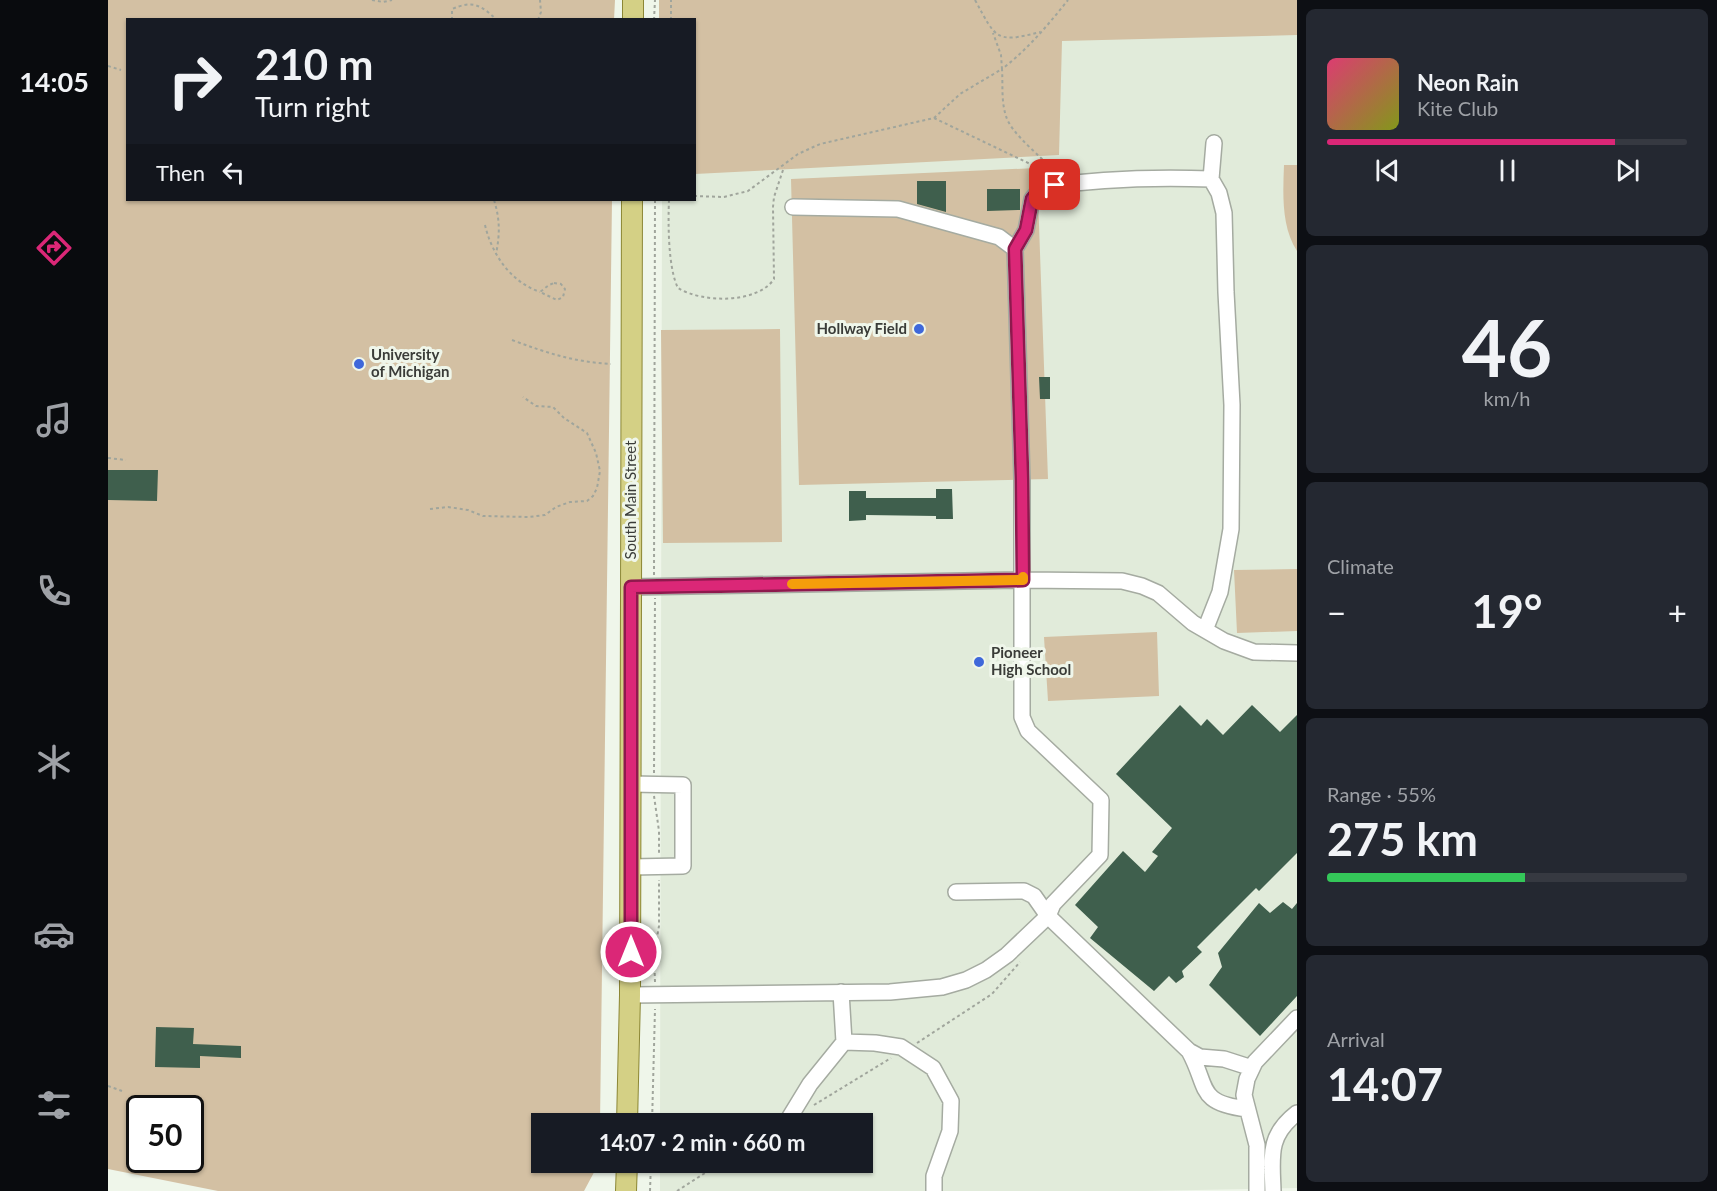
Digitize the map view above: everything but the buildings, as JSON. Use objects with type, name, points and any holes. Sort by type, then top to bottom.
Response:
[{"type":"main road","points":[[633,0],[633,18]]},
{"type":"main road","name":"South Main Street","points":[[627,1113],[631,867],[632,201]]},
{"type":"main road","points":[[626,1191],[627,1173]]},
{"type":"lane","points":[[1205,630],[1220,592],[1232,529],[1232,405],[1224,213],[1219,193],[1212,179],[1214,143]]},
{"type":"lane","points":[[630,995],[890,992],[942,987],[966,980],[986,970],[1007,955],[1048,916],[1053,904],[1100,855],[1101,800],[1028,731],[1022,717],[1022,479],[1015,249],[1026,230],[1032,199],[1042,187],[1068,183],[1212,179]]},
{"type":"lane","points":[[793,207],[898,209],[999,237],[1015,249]]},
{"type":"lane","points":[[631,587],[1023,580],[1122,581],[1158,593],[1193,623],[1224,641],[1254,652],[1297,654]]},
{"type":"lane","points":[[631,784],[683,785],[683,866],[631,867]]},
{"type":"lane","points":[[956,892],[1024,891],[1034,896],[1048,916],[1189,1051],[1200,1057],[1224,1059],[1252,1068]]},
{"type":"lane","points":[[792,1113],[810,1084],[844,1042],[841,992]]},
{"type":"lane","points":[[1257,1191],[1257,1145],[1244,1095],[1247,1079],[1255,1062],[1297,1018]]},
{"type":"lane","points":[[844,1042],[901,1047],[933,1068],[951,1101],[950,1131],[934,1176],[934,1191]]},
{"type":"lane","points":[[1189,1051],[1200,1072],[1202,1085],[1210,1096],[1218,1103],[1247,1109]]},
{"type":"lane","points":[[1273,1191],[1271,1151],[1277,1134],[1297,1113]]},
{"type":"path","points":[[372,0],[383,3],[392,0]]},
{"type":"path","points":[[539,18],[541,12],[540,0]]},
{"type":"path","points":[[654,18],[655,0]]},
{"type":"path","points":[[671,0],[671,18]]},
{"type":"path","points":[[934,118],[1047,172],[1058,175],[1010,126],[1004,107],[1001,55],[993,33],[975,0]]},
{"type":"path","points":[[696,196],[724,197],[748,191],[798,154],[820,144],[934,118],[960,94],[1019,56],[1043,32],[1068,0]]},
{"type":"path","points":[[452,18],[452,9],[462,3],[475,3],[495,18]]},
{"type":"path","points":[[993,33],[1006,38],[1018,38],[1043,32]]},
{"type":"path","points":[[108,66],[121,70]]},
{"type":"path","points":[[669,201],[669,230],[673,268],[678,288],[695,295],[744,298],[756,294],[770,285],[774,279],[772,216],[774,197],[785,164]]},
{"type":"path","points":[[494,201],[500,232],[496,254]]},
{"type":"path","points":[[654,573],[655,201]]},
{"type":"path","points":[[485,225],[489,241],[496,254],[511,274],[525,287],[557,300],[563,297],[565,289],[561,284],[554,283],[540,292]]},
{"type":"path","points":[[512,340],[553,355],[583,362],[611,364]]},
{"type":"path","points":[[430,509],[448,507],[468,510],[483,516],[530,517],[545,515],[556,507],[570,502],[587,501],[593,496],[600,471],[596,453],[587,433],[564,418],[553,407],[536,406],[523,397]]},
{"type":"path","points":[[108,458],[126,460]]},
{"type":"path","points":[[800,1113],[965,1013],[992,994],[1023,959]]},
{"type":"path","points":[[108,1086],[122,1091]]},
{"type":"path","points":[[650,1191],[651,1173]]},
{"type":"path","points":[[676,1191],[705,1173]]},
{"type":"shaded area","points":[[108,0],[615,0],[614,18],[126,18],[126,201],[612,201],[600,1113],[531,1113],[531,1173],[594,1173],[584,1191],[218,1191],[128,1173],[204,1173],[204,1095],[126,1095],[126,1173],[108,1169]]},
{"type":"shaded area","points":[[659,0],[1297,0],[1297,35],[1062,41],[1059,155],[696,174],[696,18],[659,18]]},
{"type":"shaded area","name":"Pioneer High School","points":[[1297,0],[1297,1188],[1146,1191],[660,1191],[660,1173],[873,1173],[873,1113],[660,1113],[662,201],[696,201],[696,20]]},
{"type":"shaded area","points":[[1284,165],[1297,165],[1297,251],[1286,220],[1283,198]]},
{"type":"shaded area","name":"Hollway Field","points":[[1037,168],[1048,479],[799,485],[791,179]]},
{"type":"shaded area","points":[[780,329],[782,542],[663,543],[661,330]]},
{"type":"shaded area","points":[[1297,569],[1297,631],[1237,633],[1234,570]]},
{"type":"shaded area","points":[[1157,632],[1159,696],[1048,701],[1044,637]]},
{"type":"slow traffic","points":[[792,584],[1023,580],[1023,577]]},
{"type":"place","name":"Hollway Field","points":[[919,329]]},
{"type":"place","name":"University of Michigan","points":[[359,364]]},
{"type":"place","name":"Pioneer High School","points":[[979,662]]},
{"type":"route","points":[[631,952],[631,587],[1023,580],[1015,249],[1026,230],[1032,199],[1042,187],[1055,185]]}]
